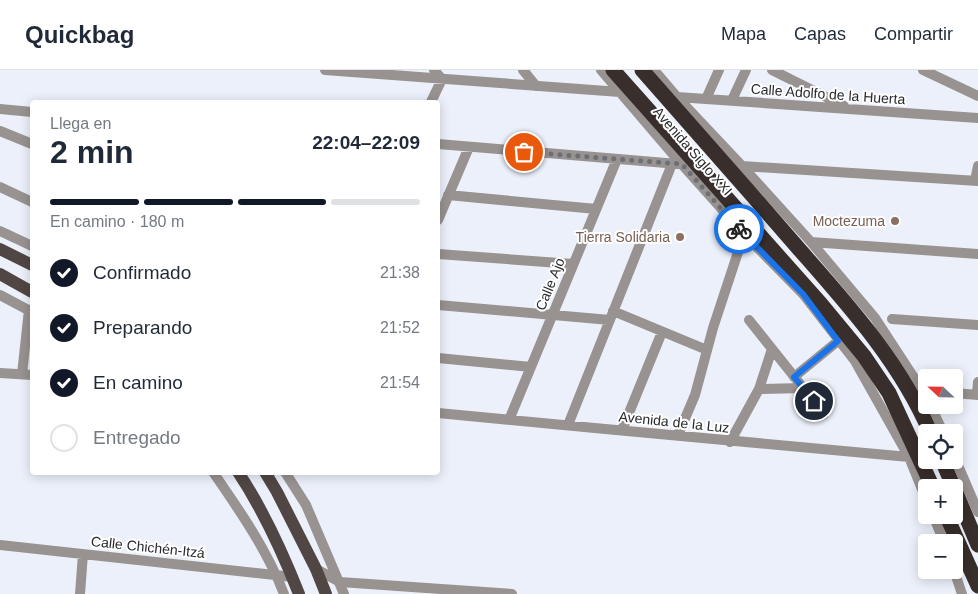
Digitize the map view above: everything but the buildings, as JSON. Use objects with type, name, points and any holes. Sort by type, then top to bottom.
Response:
[{"type":"highway","name":"Avenida Siglo XXI","points":[[613,70],[864,356],[889,393],[929,479]]},
{"type":"highway","name":"Avenida Siglo XXI","points":[[642,70],[737,169],[864,324],[898,371],[928,419]]},
{"type":"highway","points":[[902,420],[928,419]]},
{"type":"highway","points":[[963,509],[978,545]]},
{"type":"highway","points":[[949,524],[978,586]]},
{"type":"main road","points":[[0,250],[30,262]]},
{"type":"main road","points":[[0,274],[30,291]]},
{"type":"main road","points":[[240,475],[256,499],[281,548],[299,594]]},
{"type":"main road","points":[[267,475],[316,569],[326,594]]},
{"type":"street","points":[[325,70],[620,92]]},
{"type":"street","points":[[434,70],[442,79]]},
{"type":"street","points":[[523,70],[536,86]]},
{"type":"street","name":"Avenida Siglo XXI","points":[[601,70],[677,164],[803,294],[855,361],[908,457],[918,480]]},
{"type":"street","name":"Avenida Siglo XXI","points":[[654,70],[737,169],[811,242],[875,318],[918,382]]},
{"type":"street","points":[[706,99],[719,70]]},
{"type":"street","points":[[732,100],[746,70]]},
{"type":"street","points":[[772,70],[849,109]]},
{"type":"street","points":[[923,70],[978,96]]},
{"type":"street","points":[[432,100],[442,79]]},
{"type":"street","name":"Calle Adolfo de la Huerta","points":[[677,97],[978,118]]},
{"type":"street","points":[[0,109],[30,112]]},
{"type":"street","points":[[0,131],[30,143]]},
{"type":"street","points":[[440,144],[677,164],[611,315],[568,425]]},
{"type":"street","points":[[440,215],[469,147]]},
{"type":"street","name":"Calle Ajo","points":[[509,420],[617,159]]},
{"type":"street","points":[[737,169],[976,181],[978,166]]},
{"type":"street","points":[[0,187],[30,201]]},
{"type":"street","points":[[448,195],[596,209]]},
{"type":"street","points":[[0,231],[30,245]]},
{"type":"street","points":[[678,435],[695,395],[712,328],[744,234]]},
{"type":"street","points":[[811,242],[978,254]]},
{"type":"street","points":[[440,254],[574,264]]},
{"type":"street","points":[[0,295],[30,310]]},
{"type":"street","points":[[440,305],[552,315],[611,315],[707,350]]},
{"type":"street","points":[[892,319],[978,326]]},
{"type":"street","points":[[749,320],[824,414]]},
{"type":"street","points":[[0,372],[27,375],[30,325]]},
{"type":"street","points":[[622,430],[662,332]]},
{"type":"street","points":[[794,377],[838,341]]},
{"type":"street","points":[[730,442],[759,389],[772,349]]},
{"type":"street","points":[[440,358],[531,367]]},
{"type":"street","points":[[963,394],[977,395],[978,382]]},
{"type":"street","points":[[759,389],[803,388]]},
{"type":"street","name":"Avenida de la Luz","points":[[440,413],[678,435],[730,442],[908,457]]},
{"type":"street","points":[[960,469],[978,512]]},
{"type":"street","points":[[215,475],[260,543],[277,575],[284,594]]},
{"type":"street","points":[[287,475],[306,505],[344,594]]},
{"type":"street","name":"Calle Chichén-Itzá","points":[[0,545],[293,577]]},
{"type":"street","points":[[80,594],[82,554]]},
{"type":"street","points":[[316,569],[340,582],[512,594]]},
{"type":"street","points":[[957,579],[962,594]]},
{"type":"way so far","points":[[524,152],[682,164],[739,229]]},
{"type":"place","name":"Moctezuma","points":[[895,221]]},
{"type":"place","name":"Tierra Solidaria","points":[[680,237]]},
{"type":"route","points":[[739,229],[803,294],[838,341],[794,377],[814,401]]}]
